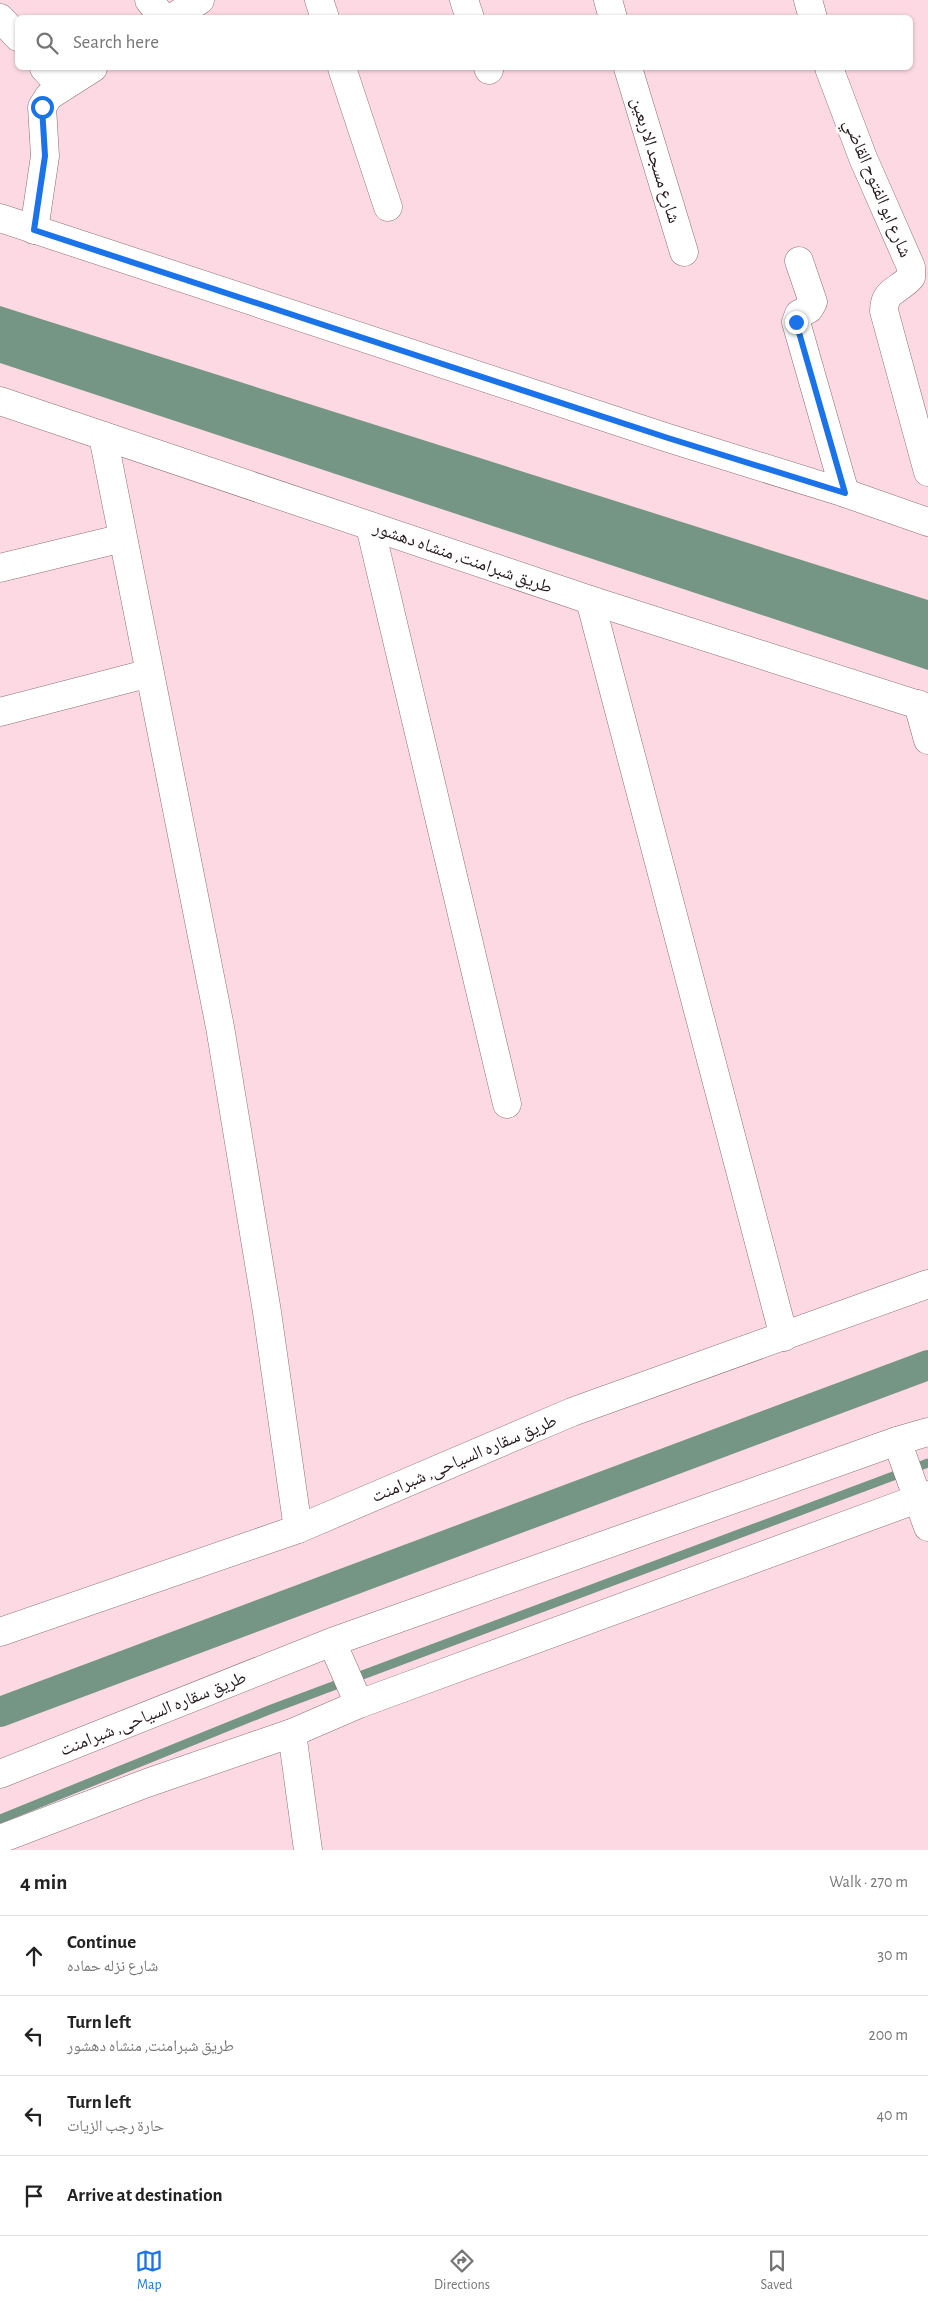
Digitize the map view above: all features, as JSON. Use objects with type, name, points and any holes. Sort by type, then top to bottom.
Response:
[{"type":"street","points":[[149,0],[161,15]]},
{"type":"street","points":[[177,15],[200,0]]},
{"type":"street","points":[[319,0],[324,15]]},
{"type":"street","points":[[464,0],[469,15]]},
{"type":"street","points":[[608,0],[612,15]]},
{"type":"street","points":[[808,0],[812,15]]},
{"type":"street","points":[[0,18],[15,35]]},
{"type":"street","points":[[34,230],[45,156],[42,107],[49,96],[53,77],[84,70]]},
{"type":"street","points":[[343,70],[388,207]]},
{"type":"street","name":"شارع مسجد الاربعين","points":[[629,70],[684,252]]},
{"type":"street","name":"شارع ابو الفتوح القاضي","points":[[830,70],[863,158],[910,266],[911,277],[906,283],[890,293],[884,301],[884,311],[928,472]]},
{"type":"street","points":[[0,218],[668,438],[845,493],[928,522]]},
{"type":"street","points":[[799,261],[812,302],[809,308],[799,314],[796,322],[845,493]]},
{"type":"street","name":"طريق شبرامنت, منشاه دهشور","points":[[0,401],[590,600],[923,706]]},
{"type":"street","points":[[103,436],[220,1027],[267,1312],[298,1529]]},
{"type":"street","points":[[370,526],[507,1104]]},
{"type":"street","points":[[0,568],[123,538]]},
{"type":"street","points":[[590,600],[784,1337]]},
{"type":"street","points":[[0,712],[150,673]]},
{"type":"street","points":[[923,706],[928,740]]},
{"type":"street","name":"طريق سقاره السياحى, شبرامنت","points":[[0,1632],[298,1529],[572,1412],[928,1284]]},
{"type":"street","name":"طريق سقاره السياحى, شبرامنت","points":[[0,1774],[332,1642],[897,1441],[928,1432]]},
{"type":"street","points":[[897,1441],[916,1486],[928,1527]]},
{"type":"street","points":[[0,1839],[147,1783],[292,1733],[352,1686],[916,1486]]},
{"type":"street","points":[[332,1642],[352,1686]]},
{"type":"street","points":[[292,1733],[308,1850]]},
{"type":"shaded area","points":[[0,306],[928,600],[928,670],[0,363]]},
{"type":"waterway","points":[[0,1712],[928,1365]]},
{"type":"waterway","points":[[0,1819],[269,1710],[928,1463]]},
{"type":"route","points":[[42,107],[45,156],[34,230],[668,438],[845,493],[796,322]]}]
